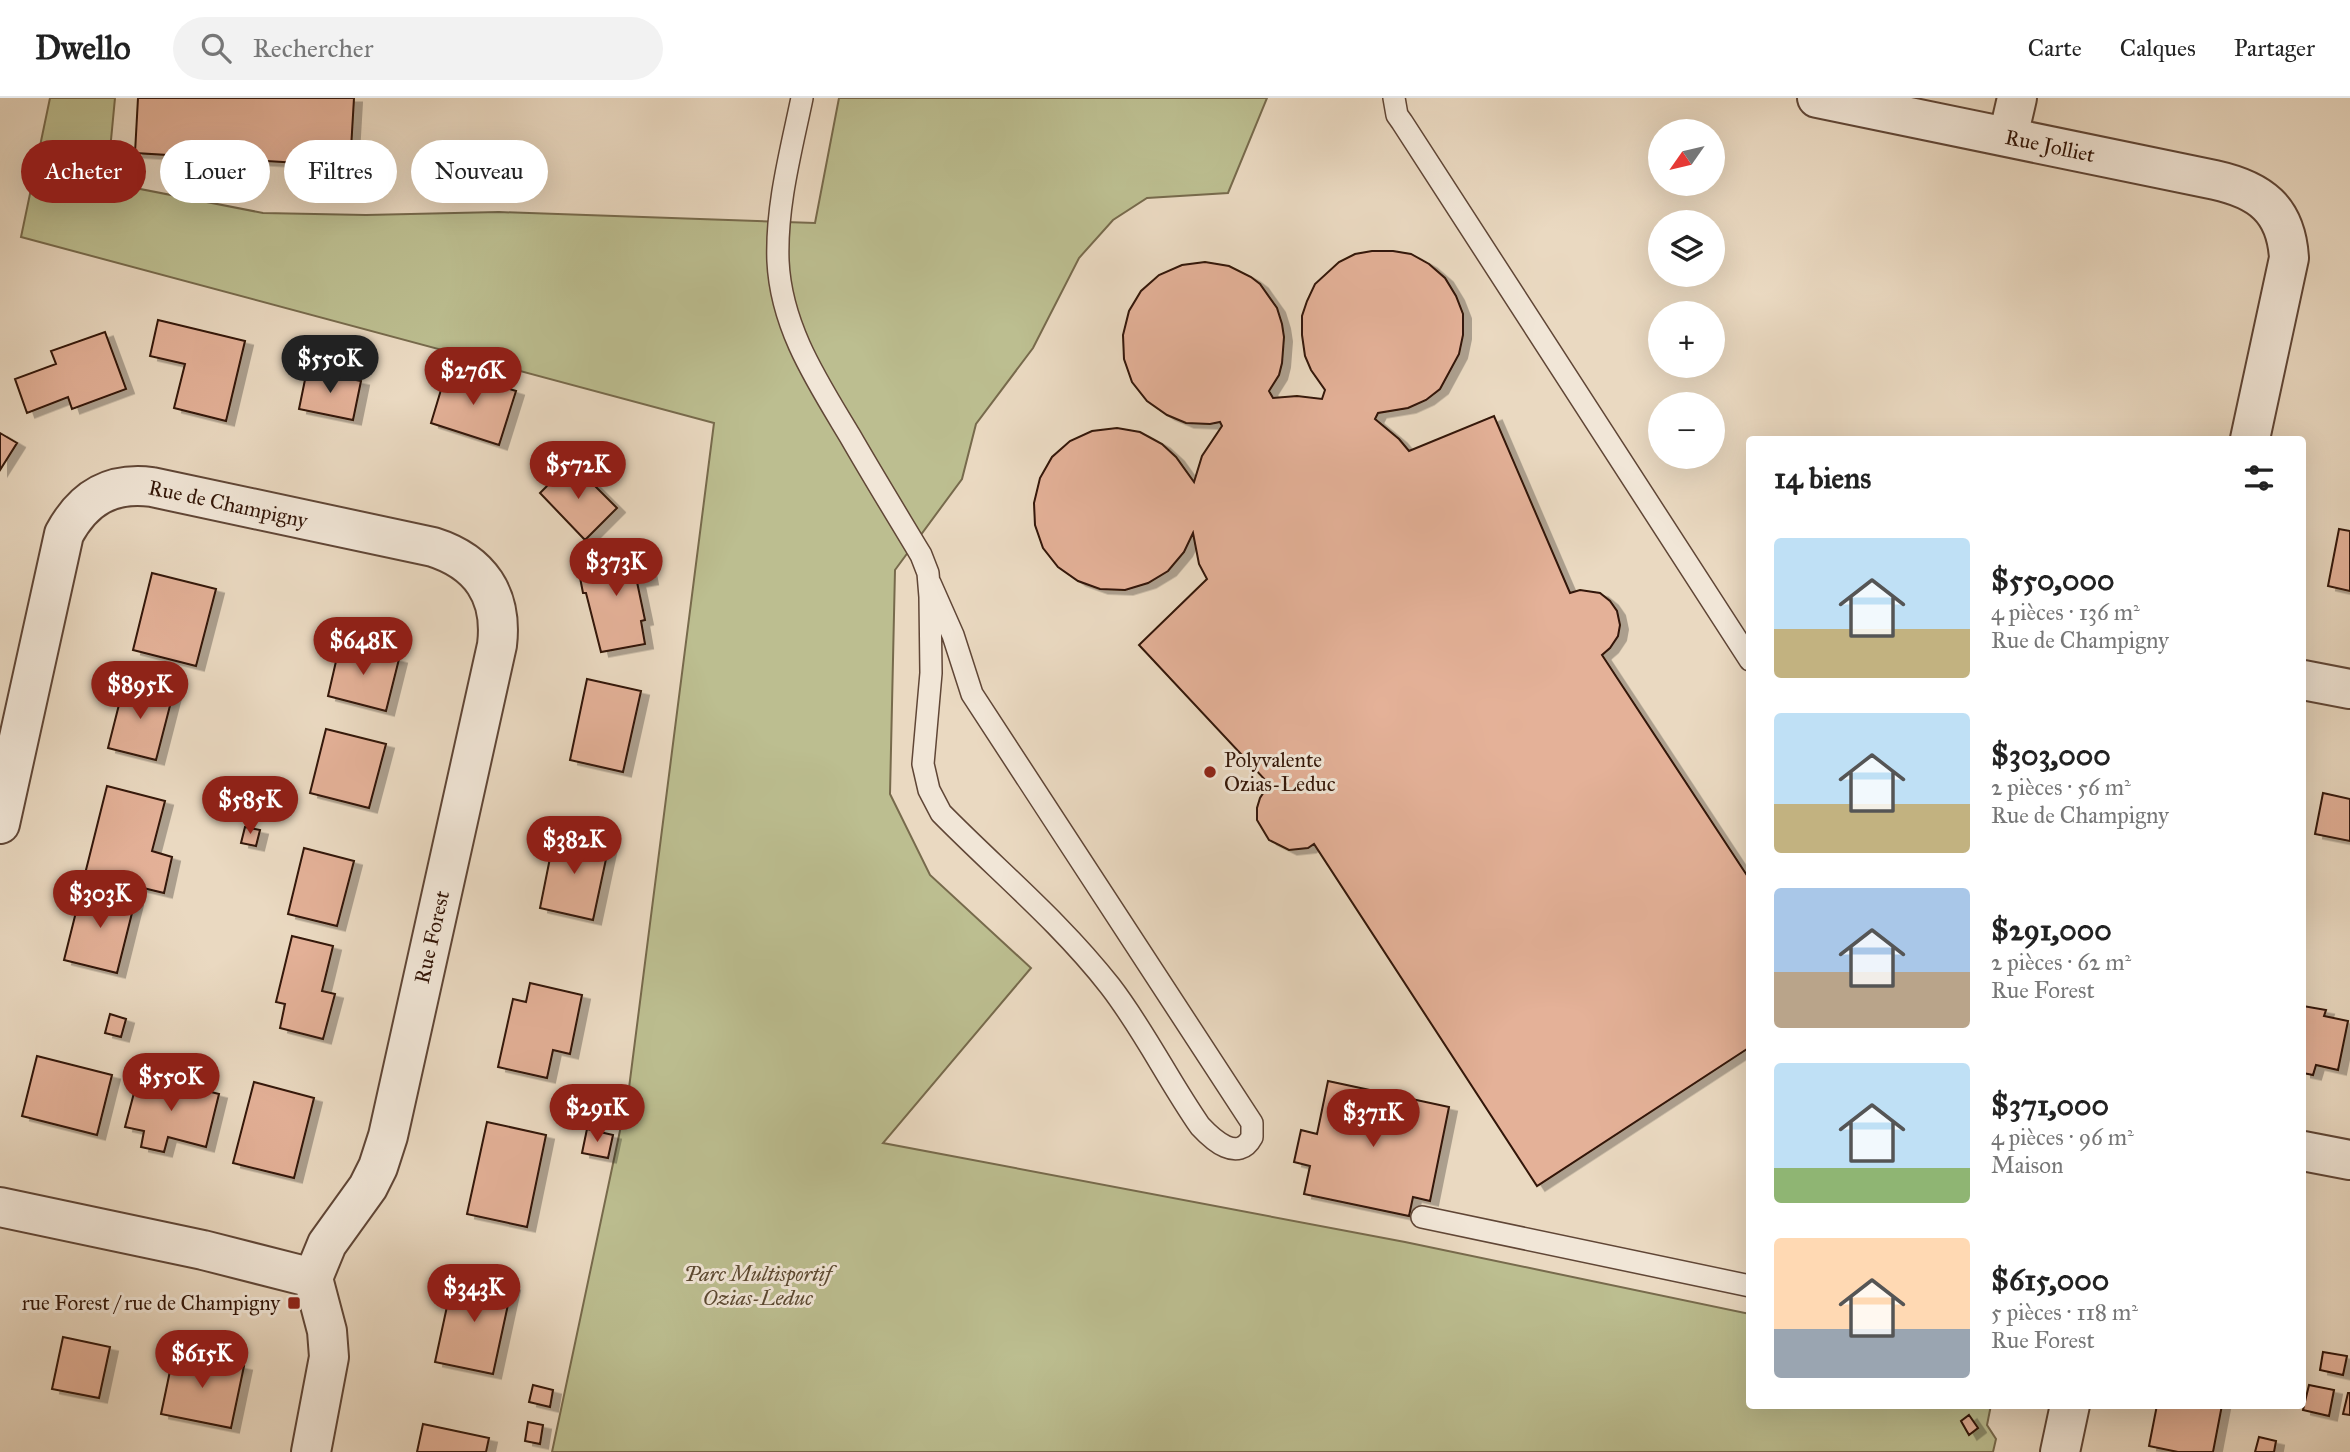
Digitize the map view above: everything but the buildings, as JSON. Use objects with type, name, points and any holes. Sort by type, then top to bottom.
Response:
[{"type":"street","name":"Rue Jolliet","points":[[1817,98],[2227,182],[2256,193],[2274,211],[2286,233],[2289,258],[2251,436]]},
{"type":"street","points":[[2008,137],[2017,98]]},
{"type":"street","name":"Rue de Champigny","points":[[0,824],[64,534],[78,511],[100,495],[125,486],[152,487],[433,547],[468,563],[485,582]]},
{"type":"street","name":"Rue Forest","points":[[313,1278],[327,1244],[368,1187],[388,1136],[497,645],[499,631],[496,606],[485,582]]},
{"type":"street","points":[[2306,681],[2350,689]]},
{"type":"street","points":[[2306,1152],[2350,1160]]},
{"type":"street","points":[[0,1207],[203,1250],[313,1278],[327,1331],[329,1357],[311,1452]]},
{"type":"street","points":[[2060,1452],[2069,1409]]},
{"type":"lane","points":[[802,98],[788,167],[778,241],[778,264],[785,308],[800,350],[921,555],[953,635],[972,694],[1252,1123],[1252,1137],[1239,1149],[1227,1148],[1210,1138],[1199,1126],[1141,1028],[1109,984],[1079,950],[941,813],[934,801],[923,764],[931,673],[930,583]]},
{"type":"lane","points":[[1394,98],[1402,122],[1746,654]]},
{"type":"lane","points":[[1422,1217],[1746,1285]]},
{"type":"green space","points":[[50,98],[115,98],[111,140],[41,140]]},
{"type":"green space","name":"Parc Multisportif Ozias-Leduc","points":[[839,98],[1267,98],[1228,193],[1147,198],[1113,220],[1079,258],[1033,348],[976,424],[962,479],[895,570],[890,794],[930,875],[1031,968],[883,1143],[1405,1242],[1746,1313],[1746,1409],[1990,1409],[1987,1425],[1996,1439],[1993,1452],[552,1452],[629,1088],[714,423],[21,237],[28,203],[146,203],[146,190],[160,193],[160,203],[212,203],[263,213],[366,215],[499,212],[815,223]]},
{"type":"place","name":"Polyvalente Ozias-Leduc","points":[[1210,772]]},
{"type":"place","name":"rue Forest / rue de Champigny","points":[[294,1303]]}]
